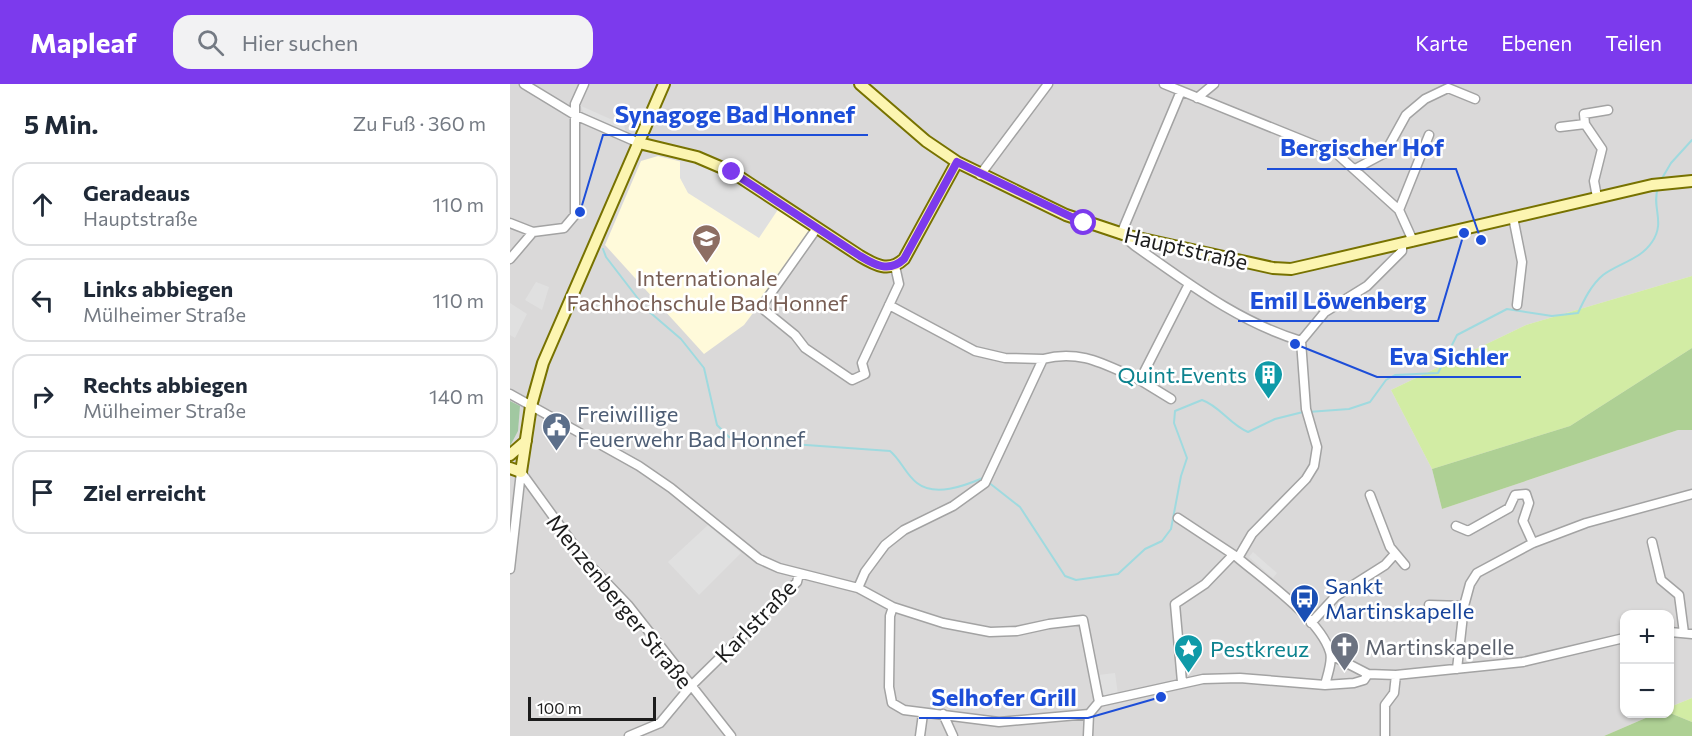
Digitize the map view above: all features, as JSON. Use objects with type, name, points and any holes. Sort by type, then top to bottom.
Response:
[{"type":"main road","points":[[510,468],[522,472],[531,406],[555,333],[664,84]]},
{"type":"main road","name":"Hauptstraße","points":[[860,84],[926,141],[957,162],[1084,223],[1125,235],[1282,269],[1652,185],[1667,182],[1692,182]]},
{"type":"main road","points":[[639,143],[697,157],[732,172],[877,266],[895,266],[908,254],[957,162]]},
{"type":"main road","points":[[510,455],[526,440]]},
{"type":"street","points":[[524,84],[575,115],[639,143]]},
{"type":"street","points":[[510,223],[533,232],[564,228],[574,215],[575,104],[584,84]]},
{"type":"street","points":[[980,175],[1048,84]]},
{"type":"street","points":[[1164,84],[1337,154],[1399,210],[1407,242],[1402,251],[1367,286],[1325,312],[1301,341],[1307,412],[1317,447],[1314,466],[1306,479],[1252,534],[1235,557],[1205,584],[1175,604],[1182,682]]},
{"type":"street","points":[[1197,98],[1214,84]]},
{"type":"street","points":[[1355,169],[1386,153],[1406,115],[1425,99],[1448,88],[1475,99]]},
{"type":"street","points":[[1181,91],[1125,235],[1135,246],[1222,306],[1270,332],[1301,341]]},
{"type":"street","points":[[1597,197],[1594,181],[1602,149],[1585,124],[1584,114],[1608,110]]},
{"type":"street","points":[[1560,128],[1585,124]]},
{"type":"street","points":[[1399,210],[1430,135]]},
{"type":"street","points":[[1513,217],[1522,262],[1517,305]]},
{"type":"street","points":[[817,228],[764,303],[763,309],[795,335],[805,348],[852,380],[865,374],[862,363],[899,284],[895,266]]},
{"type":"street","points":[[510,259],[533,232]]},
{"type":"street","points":[[1140,380],[1189,284]]},
{"type":"street","points":[[890,305],[975,351],[1005,358],[1043,359],[1064,353],[1089,358],[1140,380],[1170,399]]},
{"type":"street","points":[[858,588],[865,572],[885,545],[904,530],[954,506],[986,479],[1043,359]]},
{"type":"street","points":[[510,394],[639,466],[671,488],[759,559],[799,574],[858,588],[893,607],[943,623],[990,632],[1017,631],[1083,620],[1099,702]]},
{"type":"street","points":[[510,569],[522,472]]},
{"type":"street","name":"Menzenberger Straße","points":[[522,472],[584,559],[628,605],[690,687],[731,736]]},
{"type":"street","points":[[1456,526],[1468,531],[1509,508],[1515,495],[1526,494],[1529,503],[1523,521],[1533,543]]},
{"type":"street","points":[[1457,669],[1464,606],[1470,584],[1478,573],[1533,543],[1608,515],[1692,494]]},
{"type":"street","points":[[1370,495],[1394,555],[1405,566]]},
{"type":"street","points":[[1178,518],[1235,557],[1311,623],[1331,654],[1368,674],[1396,675],[1523,662],[1620,639]]},
{"type":"street","points":[[1652,542],[1661,580],[1679,595],[1688,634]]},
{"type":"street","points":[[1311,623],[1336,596],[1385,565],[1394,555]]},
{"type":"street","name":"Karlstraße","points":[[629,736],[660,723],[690,687],[796,582],[799,574]]},
{"type":"street","points":[[1430,605],[1464,606]]},
{"type":"street","points":[[893,607],[890,616],[889,676],[892,703],[904,710],[999,722],[1089,714]]},
{"type":"street","points":[[1325,685],[1331,654]]},
{"type":"street","points":[[1088,736],[1089,714],[1099,702],[1152,692],[1182,682],[1240,678],[1325,685],[1364,680],[1368,674]]},
{"type":"street","points":[[1385,736],[1385,705],[1394,693],[1396,675]]},
{"type":"street","points":[[920,736],[923,714]]},
{"type":"street","points":[[943,714],[953,736]]},
{"type":"shaded area","points":[[510,84],[1692,84],[1692,276],[1526,325],[1391,390],[1432,469],[1442,509],[1678,430],[1692,430],[1692,698],[1674,705],[1674,610],[1620,610],[1620,718],[1646,718],[1604,736],[510,736]]},
{"type":"shaded area","points":[[581,106],[624,125],[626,133],[584,115]]},
{"type":"shaded area","name":"Internationale Fachhochschule Bad Honnef","points":[[658,156],[719,171],[815,230],[744,325],[704,354],[605,245],[641,161]]},
{"type":"shaded area","points":[[680,160],[719,171],[779,208],[759,238],[688,193],[680,178]]},
{"type":"shaded area","points":[[536,282],[549,287],[542,310],[525,300]]},
{"type":"shaded area","points":[[510,303],[527,314],[515,338],[510,335]]},
{"type":"shaded area","points":[[708,525],[741,553],[699,595],[668,562]]},
{"type":"shaded area","points":[[1253,552],[1277,573],[1273,578],[1249,557]]},
{"type":"shaded area","points":[[1115,673],[1118,695],[1104,696],[1099,675]]},
{"type":"green space","points":[[1692,276],[1692,348],[1570,426],[1432,469],[1391,390],[1526,325]]},
{"type":"green space","points":[[1692,348],[1692,430],[1678,430],[1442,509],[1432,469],[1570,426]]},
{"type":"green space","points":[[510,401],[520,406],[518,431],[510,446]]},
{"type":"green space","points":[[1692,698],[1692,722],[1674,715],[1674,705]]},
{"type":"green space","points":[[1674,715],[1692,722],[1692,736],[1604,736],[1646,718],[1674,718]]},
{"type":"waterway","points":[[1661,180],[1671,163],[1692,140]]},
{"type":"waterway","points":[[1308,412],[1349,409],[1370,402],[1386,380],[1395,375],[1438,373],[1457,335],[1507,309],[1552,316],[1578,313],[1588,293],[1603,275],[1642,253],[1652,242],[1658,228],[1656,201],[1658,188]]},
{"type":"waterway","points":[[603,249],[606,257],[646,309],[681,339],[704,368],[717,425],[729,437],[769,449],[792,444],[890,451],[913,480],[932,489],[950,489],[983,478],[1020,507],[1065,576],[1076,580],[1118,574],[1145,549],[1162,541],[1171,529],[1181,476],[1187,458],[1174,423],[1175,411],[1202,400],[1248,432],[1275,419],[1303,412]]},
{"type":"place","name":"Synagoge Bad Honnef","points":[[580,212]]},
{"type":"place","name":"Emil Löwenberg","points":[[1464,233]]},
{"type":"place","name":"Bergischer Hof","points":[[1481,240]]},
{"type":"place","name":"Internationale Fachhochschule Bad Honnef","points":[[707,264]]},
{"type":"place","name":"Eva Sichler","points":[[1295,344]]},
{"type":"place","name":"Quint.Events","points":[[1268,400]]},
{"type":"place","name":"Freiwillige Feuerwehr Bad Honnef","points":[[556,452]]},
{"type":"place","name":"Sankt Martinskapelle","points":[[1304,624]]},
{"type":"place","name":"Martinskapelle","points":[[1344,672]]},
{"type":"place","name":"Pestkreuz","points":[[1189,674]]},
{"type":"place","name":"Selhofer Grill","points":[[1161,697]]},
{"type":"route","points":[[732,172],[860,256],[881,267],[895,266],[908,254],[957,162],[1084,223]]}]
